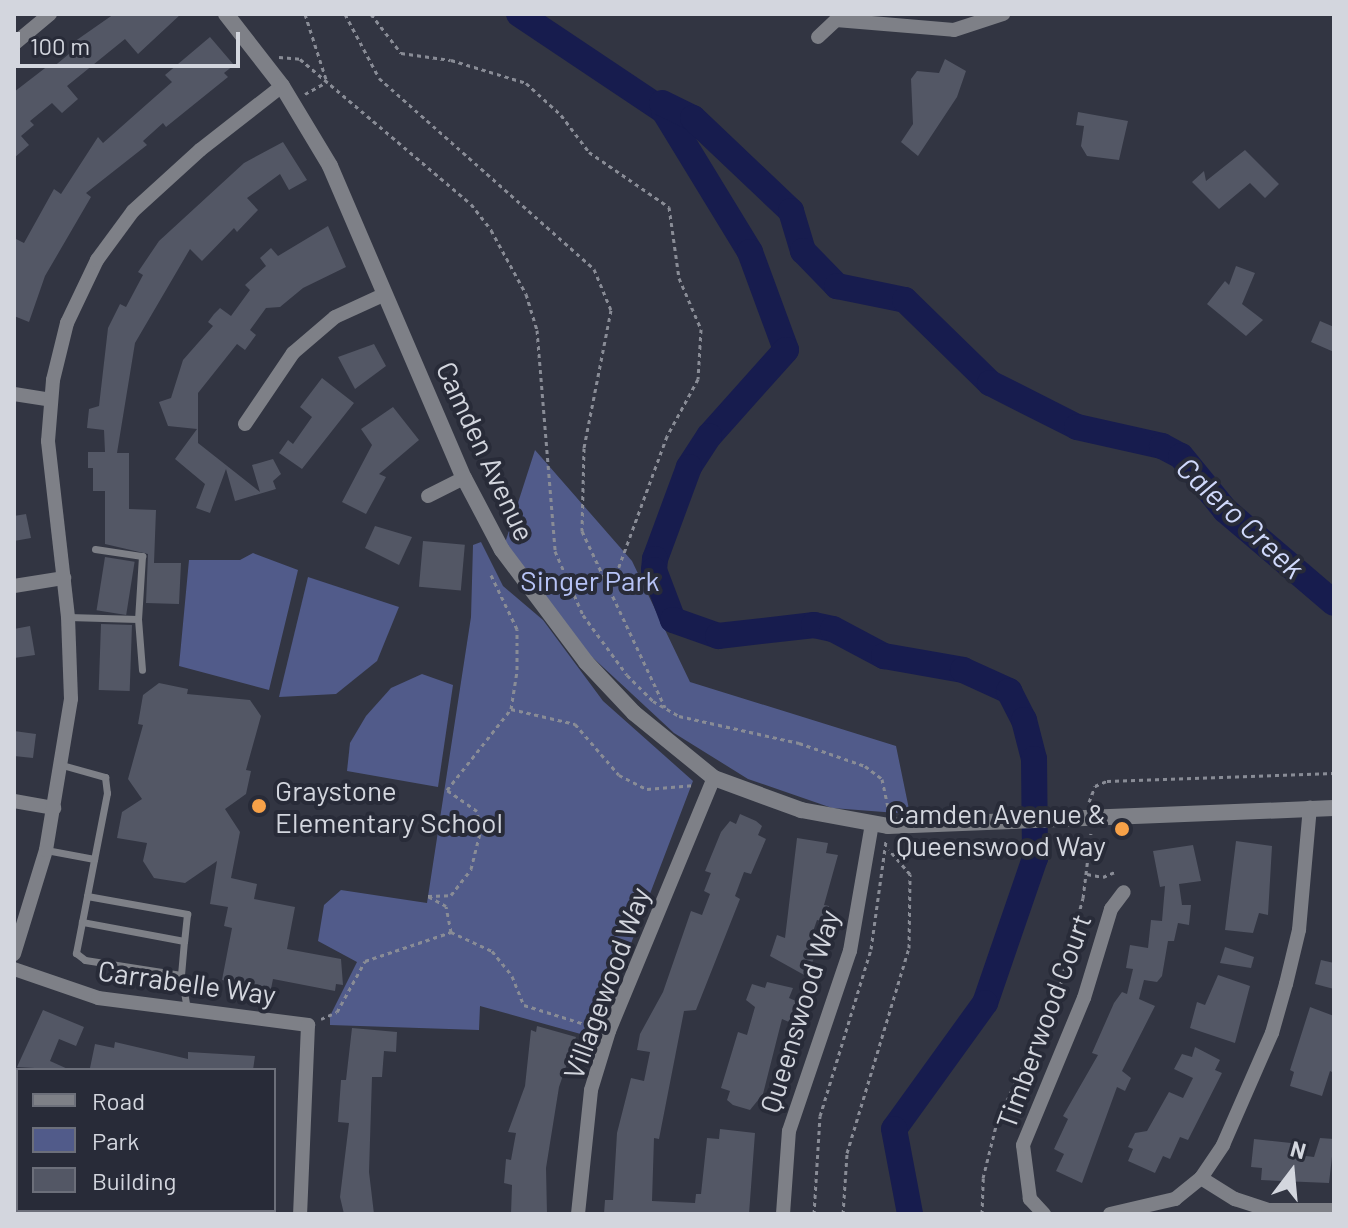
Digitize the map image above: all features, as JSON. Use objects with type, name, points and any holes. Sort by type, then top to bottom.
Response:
[{"type":"street","points":[[14,44],[50,14]]},
{"type":"street","name":"Camden Avenue","points":[[226,14],[282,86],[330,166],[464,478],[502,550],[586,662],[634,713],[714,778],[801,810],[872,824],[938,826],[1086,813],[1334,808]]},
{"type":"street","points":[[818,37],[836,20],[954,30],[1003,14]]},
{"type":"street","points":[[14,954],[46,850],[71,699],[68,617],[48,462],[50,400],[67,323],[118,228],[153,189],[282,86]]},
{"type":"street","points":[[245,424],[293,353],[335,317],[385,294]]},
{"type":"street","points":[[14,394],[50,400]]},
{"type":"street","points":[[428,496],[464,478]]},
{"type":"street","points":[[14,586],[64,578]]},
{"type":"street","name":"Villagewood Way","points":[[578,1214],[591,1090],[609,1031],[714,778]]},
{"type":"street","points":[[14,801],[54,808]]},
{"type":"street","points":[[1110,1214],[1175,1199],[1201,1178],[1223,1145],[1272,1033],[1299,930],[1310,807]]},
{"type":"street","name":"Queenswood Way","points":[[783,1214],[789,1131],[850,951],[872,824]]},
{"type":"street","name":"Timberwood Court","points":[[1044,1214],[1030,1199],[1023,1145],[1084,998],[1111,909],[1124,892]]},
{"type":"street","name":"Carrabelle Way","points":[[14,969],[98,998],[308,1025]]},
{"type":"street","points":[[300,1214],[308,1025]]},
{"type":"street","points":[[1201,1178],[1235,1199],[1268,1210],[1334,1210]]},
{"type":"lane","points":[[95,549],[142,556],[138,619]]},
{"type":"lane","points":[[68,617],[138,619],[142,623],[142,670]]},
{"type":"lane","points":[[62,765],[105,777],[107,793],[76,953],[85,960],[181,975]]},
{"type":"lane","points":[[46,850],[94,859]]},
{"type":"lane","points":[[87,896],[187,914],[181,975],[187,1011]]},
{"type":"lane","points":[[82,922],[184,941]]},
{"type":"path","points":[[305,14],[327,82]]},
{"type":"path","points":[[345,14],[379,78],[594,269],[611,310],[584,448],[582,531],[666,710]]},
{"type":"path","points":[[371,14],[401,53],[451,60],[526,83],[561,115],[589,152],[669,207],[679,278],[701,329],[698,379],[667,436],[610,591]]},
{"type":"path","points":[[266,66],[293,56],[327,82],[471,204],[514,271],[531,308],[542,363],[551,531],[561,570],[604,645],[645,694],[666,710],[799,743],[865,766],[882,779],[889,811]]},
{"type":"path","points":[[291,102],[327,82]]},
{"type":"path","points":[[451,932],[446,906],[428,896],[451,895],[471,869],[480,834],[477,811],[447,790],[511,709],[517,629],[491,575]]},
{"type":"path","points":[[511,709],[575,724],[619,775],[647,789],[697,785],[714,778]]},
{"type":"path","points":[[982,1214],[983,1178],[997,1122],[1060,986],[1087,874],[1086,813],[1095,786],[1107,781],[1334,773]]},
{"type":"path","points":[[843,1214],[847,1153],[909,948],[910,874],[889,850],[886,841]]},
{"type":"path","points":[[814,1214],[820,1116],[871,949],[889,850]]},
{"type":"path","points":[[1087,874],[1103,877],[1117,871]]},
{"type":"path","points":[[308,1025],[337,1012],[365,961],[451,932],[492,951],[512,976],[524,1005],[609,1031]]},
{"type":"green space","name":"Singer Park","points":[[535,450],[632,561],[690,682],[896,746],[910,814],[832,808],[748,779],[674,733],[590,655],[505,543]]},
{"type":"green space","points":[[481,542],[503,586],[543,620],[603,701],[693,781],[595,1038],[480,1006],[479,1030],[330,1025],[330,1016],[357,962],[318,941],[324,905],[341,890],[427,903],[471,617],[473,545]]},
{"type":"green space","points":[[253,553],[298,570],[269,690],[179,666],[189,560],[240,560]]},
{"type":"green space","points":[[308,577],[399,607],[377,661],[336,694],[279,697]]},
{"type":"green space","points":[[422,674],[453,685],[438,787],[347,771],[350,743],[366,716],[391,688]]},
{"type":"building","points":[[114,14],[181,14],[138,54],[125,39],[67,86],[78,99],[62,113],[52,103],[30,121],[34,125],[21,136],[29,145],[14,158],[14,92],[49,65],[52,68],[75,49],[71,44]]},
{"type":"building","points":[[210,37],[234,65],[224,73],[228,77],[166,127],[163,123],[143,141],[147,145],[86,193],[91,197],[45,276],[29,322],[14,316],[14,238],[24,243],[54,189],[61,194],[98,137],[103,143],[172,82],[165,75]]},
{"type":"building","points":[[945,59],[966,71],[957,97],[918,156],[901,142],[913,124],[911,79],[917,71],[939,73]]},
{"type":"building","points":[[1078,112],[1128,121],[1119,160],[1087,156],[1081,146],[1084,126],[1076,125]]},
{"type":"building","points":[[283,142],[307,180],[289,190],[280,174],[247,198],[258,210],[237,232],[234,228],[202,261],[190,249],[135,343],[117,453],[129,453],[129,509],[156,510],[154,563],[181,563],[179,604],[146,603],[148,554],[105,544],[105,491],[93,491],[93,468],[88,468],[88,452],[105,452],[104,430],[87,428],[89,409],[99,406],[108,328],[120,304],[126,307],[143,275],[138,272],[159,241],[244,163]]},
{"type":"building","points":[[1245,150],[1279,184],[1265,198],[1250,183],[1219,209],[1192,182],[1204,171],[1206,181]]},
{"type":"building","points":[[328,226],[346,267],[303,288],[280,307],[266,308],[250,330],[256,335],[245,350],[237,344],[198,393],[198,443],[260,492],[252,465],[273,459],[281,474],[273,481],[276,489],[235,501],[226,469],[210,513],[196,508],[205,484],[175,459],[197,429],[168,426],[159,402],[171,398],[183,360],[213,326],[208,322],[214,314],[220,308],[231,316],[250,290],[245,285],[266,266],[260,258],[271,248],[278,256]]},
{"type":"building","points":[[1236,266],[1255,273],[1242,304],[1263,320],[1246,336],[1207,304],[1225,281],[1229,285]]},
{"type":"building","points":[[1320,321],[1334,327],[1334,352],[1311,342]]},
{"type":"building","points":[[374,344],[386,366],[355,389],[338,357]]},
{"type":"building","points":[[322,378],[354,403],[302,469],[279,453],[288,440],[293,444],[312,417],[300,407]]},
{"type":"building","points":[[393,407],[419,440],[379,474],[386,477],[366,514],[342,502],[372,445],[361,429]]},
{"type":"building","points":[[26,514],[31,538],[14,541],[14,516]]},
{"type":"building","points":[[375,526],[412,537],[399,565],[365,548]]},
{"type":"building","points":[[423,541],[465,545],[461,590],[419,587]]},
{"type":"building","points":[[105,557],[135,562],[126,615],[97,610]]},
{"type":"building","points":[[101,624],[132,625],[130,691],[99,690]]},
{"type":"building","points":[[30,626],[35,655],[14,658],[14,629]]},
{"type":"building","points":[[159,683],[188,689],[187,694],[250,700],[261,716],[246,770],[251,771],[246,794],[225,809],[240,832],[231,878],[257,884],[254,899],[295,907],[287,949],[341,959],[343,985],[336,984],[335,991],[273,979],[271,989],[222,980],[232,928],[224,926],[228,907],[210,904],[217,861],[185,883],[154,878],[143,861],[147,843],[117,838],[122,812],[142,799],[128,779],[143,725],[138,724],[143,695]]},
{"type":"building","points":[[14,731],[36,734],[33,758],[14,756]]},
{"type":"building","points":[[740,814],[762,826],[758,835],[766,839],[751,874],[744,872],[735,896],[740,899],[696,1010],[684,1011],[659,1139],[654,1138],[652,1201],[695,1203],[696,1194],[701,1194],[707,1138],[719,1139],[720,1129],[755,1133],[749,1214],[604,1214],[605,1200],[613,1200],[617,1133],[631,1078],[644,1081],[650,1052],[637,1050],[640,1034],[663,992],[691,911],[702,915],[710,894],[704,891],[711,873],[705,871],[721,832],[730,821],[736,824]]},
{"type":"building","points":[[797,838],[828,843],[826,853],[838,855],[824,905],[829,906],[826,922],[817,920],[809,943],[815,956],[806,976],[770,956],[777,935],[785,938]]},
{"type":"building","points":[[1236,841],[1272,846],[1268,915],[1259,913],[1253,933],[1225,930]]},
{"type":"building","points":[[1193,845],[1201,881],[1179,884],[1182,905],[1191,905],[1189,925],[1178,923],[1174,941],[1168,941],[1162,976],[1157,982],[1144,980],[1139,999],[1155,1006],[1122,1071],[1131,1078],[1125,1091],[1117,1087],[1082,1183],[1056,1171],[1064,1154],[1054,1149],[1068,1119],[1063,1116],[1098,1055],[1092,1053],[1114,1003],[1122,992],[1127,994],[1133,969],[1126,968],[1130,945],[1148,948],[1151,920],[1162,921],[1165,886],[1160,887],[1153,851]]},
{"type":"building","points":[[1225,947],[1254,957],[1251,968],[1220,963]]},
{"type":"building","points":[[1321,960],[1334,963],[1334,989],[1315,984]]},
{"type":"building","points":[[1218,975],[1250,986],[1235,1043],[1190,1028],[1197,1002],[1205,1005]]},
{"type":"building","points":[[767,982],[793,988],[789,998],[796,1001],[789,1022],[782,1019],[763,1094],[750,1110],[733,1105],[727,1100],[730,1091],[721,1088],[738,1032],[747,1035],[755,1007],[746,1000],[752,984],[765,988]]},
{"type":"building","points":[[1310,1007],[1334,1016],[1334,1073],[1330,1071],[1322,1096],[1290,1086],[1294,1072],[1290,1070]]},
{"type":"building","points":[[43,1010],[84,1027],[76,1046],[59,1039],[50,1061],[66,1068],[17,1067]]},
{"type":"building","points":[[537,1026],[576,1037],[559,1087],[546,1168],[547,1214],[511,1214],[512,1185],[504,1183],[506,1159],[511,1160],[516,1133],[508,1132],[525,1086],[531,1030],[536,1032]]},
{"type":"building","points":[[352,1028],[397,1032],[396,1052],[384,1051],[382,1077],[372,1077],[369,1172],[374,1214],[344,1214],[340,1197],[349,1123],[338,1122],[341,1080],[346,1080]]},
{"type":"building","points":[[115,1042],[188,1059],[188,1052],[255,1056],[253,1068],[90,1068],[95,1044],[114,1048]]},
{"type":"building","points":[[1195,1047],[1220,1060],[1215,1070],[1222,1073],[1188,1140],[1180,1137],[1170,1159],[1163,1156],[1155,1173],[1128,1161],[1133,1149],[1128,1147],[1135,1133],[1147,1131],[1169,1092],[1183,1098],[1193,1078],[1174,1069],[1182,1054],[1192,1057]]},
{"type":"building","points":[[1320,1138],[1334,1139],[1329,1183],[1261,1180],[1262,1168],[1251,1167],[1254,1139],[1291,1143],[1290,1154],[1314,1157]]},
{"type":"waterway","points":[[519,14],[664,111],[750,252],[786,350],[709,436],[689,467],[655,559],[654,570],[673,620],[718,636],[814,625],[833,629],[884,656],[963,670],[1009,691],[1024,720],[1034,759],[1035,858],[985,1003],[894,1129],[910,1214]]},
{"type":"waterway","name":"Calero Creek","points":[[662,103],[693,118],[791,211],[803,251],[837,286],[905,300],[990,383],[1077,427],[1162,446],[1181,456],[1225,510],[1334,603]]},
{"type":"place","name":"Graystone Elementary School","points":[[259,806]]},
{"type":"place","name":"Camden Avenue & Queenswood Way","points":[[1122,829]]}]
